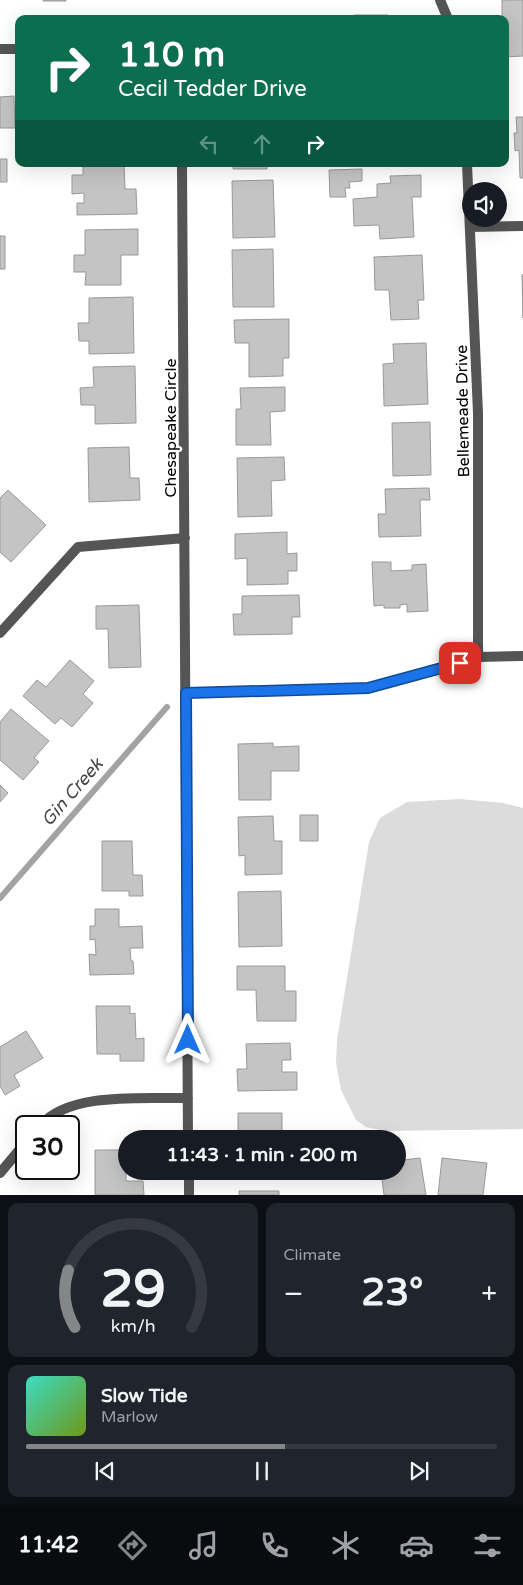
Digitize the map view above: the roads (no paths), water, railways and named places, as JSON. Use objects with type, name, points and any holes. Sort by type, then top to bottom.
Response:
[{"type":"street","points":[[440,0],[446,15]]},
{"type":"street","points":[[0,49],[15,49]]},
{"type":"street","name":"Chesapeake Circle","points":[[182,167],[188,1130]]},
{"type":"street","name":"Bellemeade Drive","points":[[467,167],[468,182]]},
{"type":"street","points":[[507,226],[523,226]]},
{"type":"street","name":"Bellemeade Drive","points":[[470,227],[478,413],[478,657]]},
{"type":"street","points":[[0,632],[78,547],[185,538]]},
{"type":"street","points":[[186,693],[368,688],[478,657],[523,656]]},
{"type":"street","points":[[54,1115],[71,1106],[102,1099],[188,1098]]},
{"type":"street","points":[[0,1172],[15,1155]]},
{"type":"street","points":[[189,1180],[189,1195]]},
{"type":"waterway","name":"Gin Creek","points":[[0,898],[167,707]]}]
